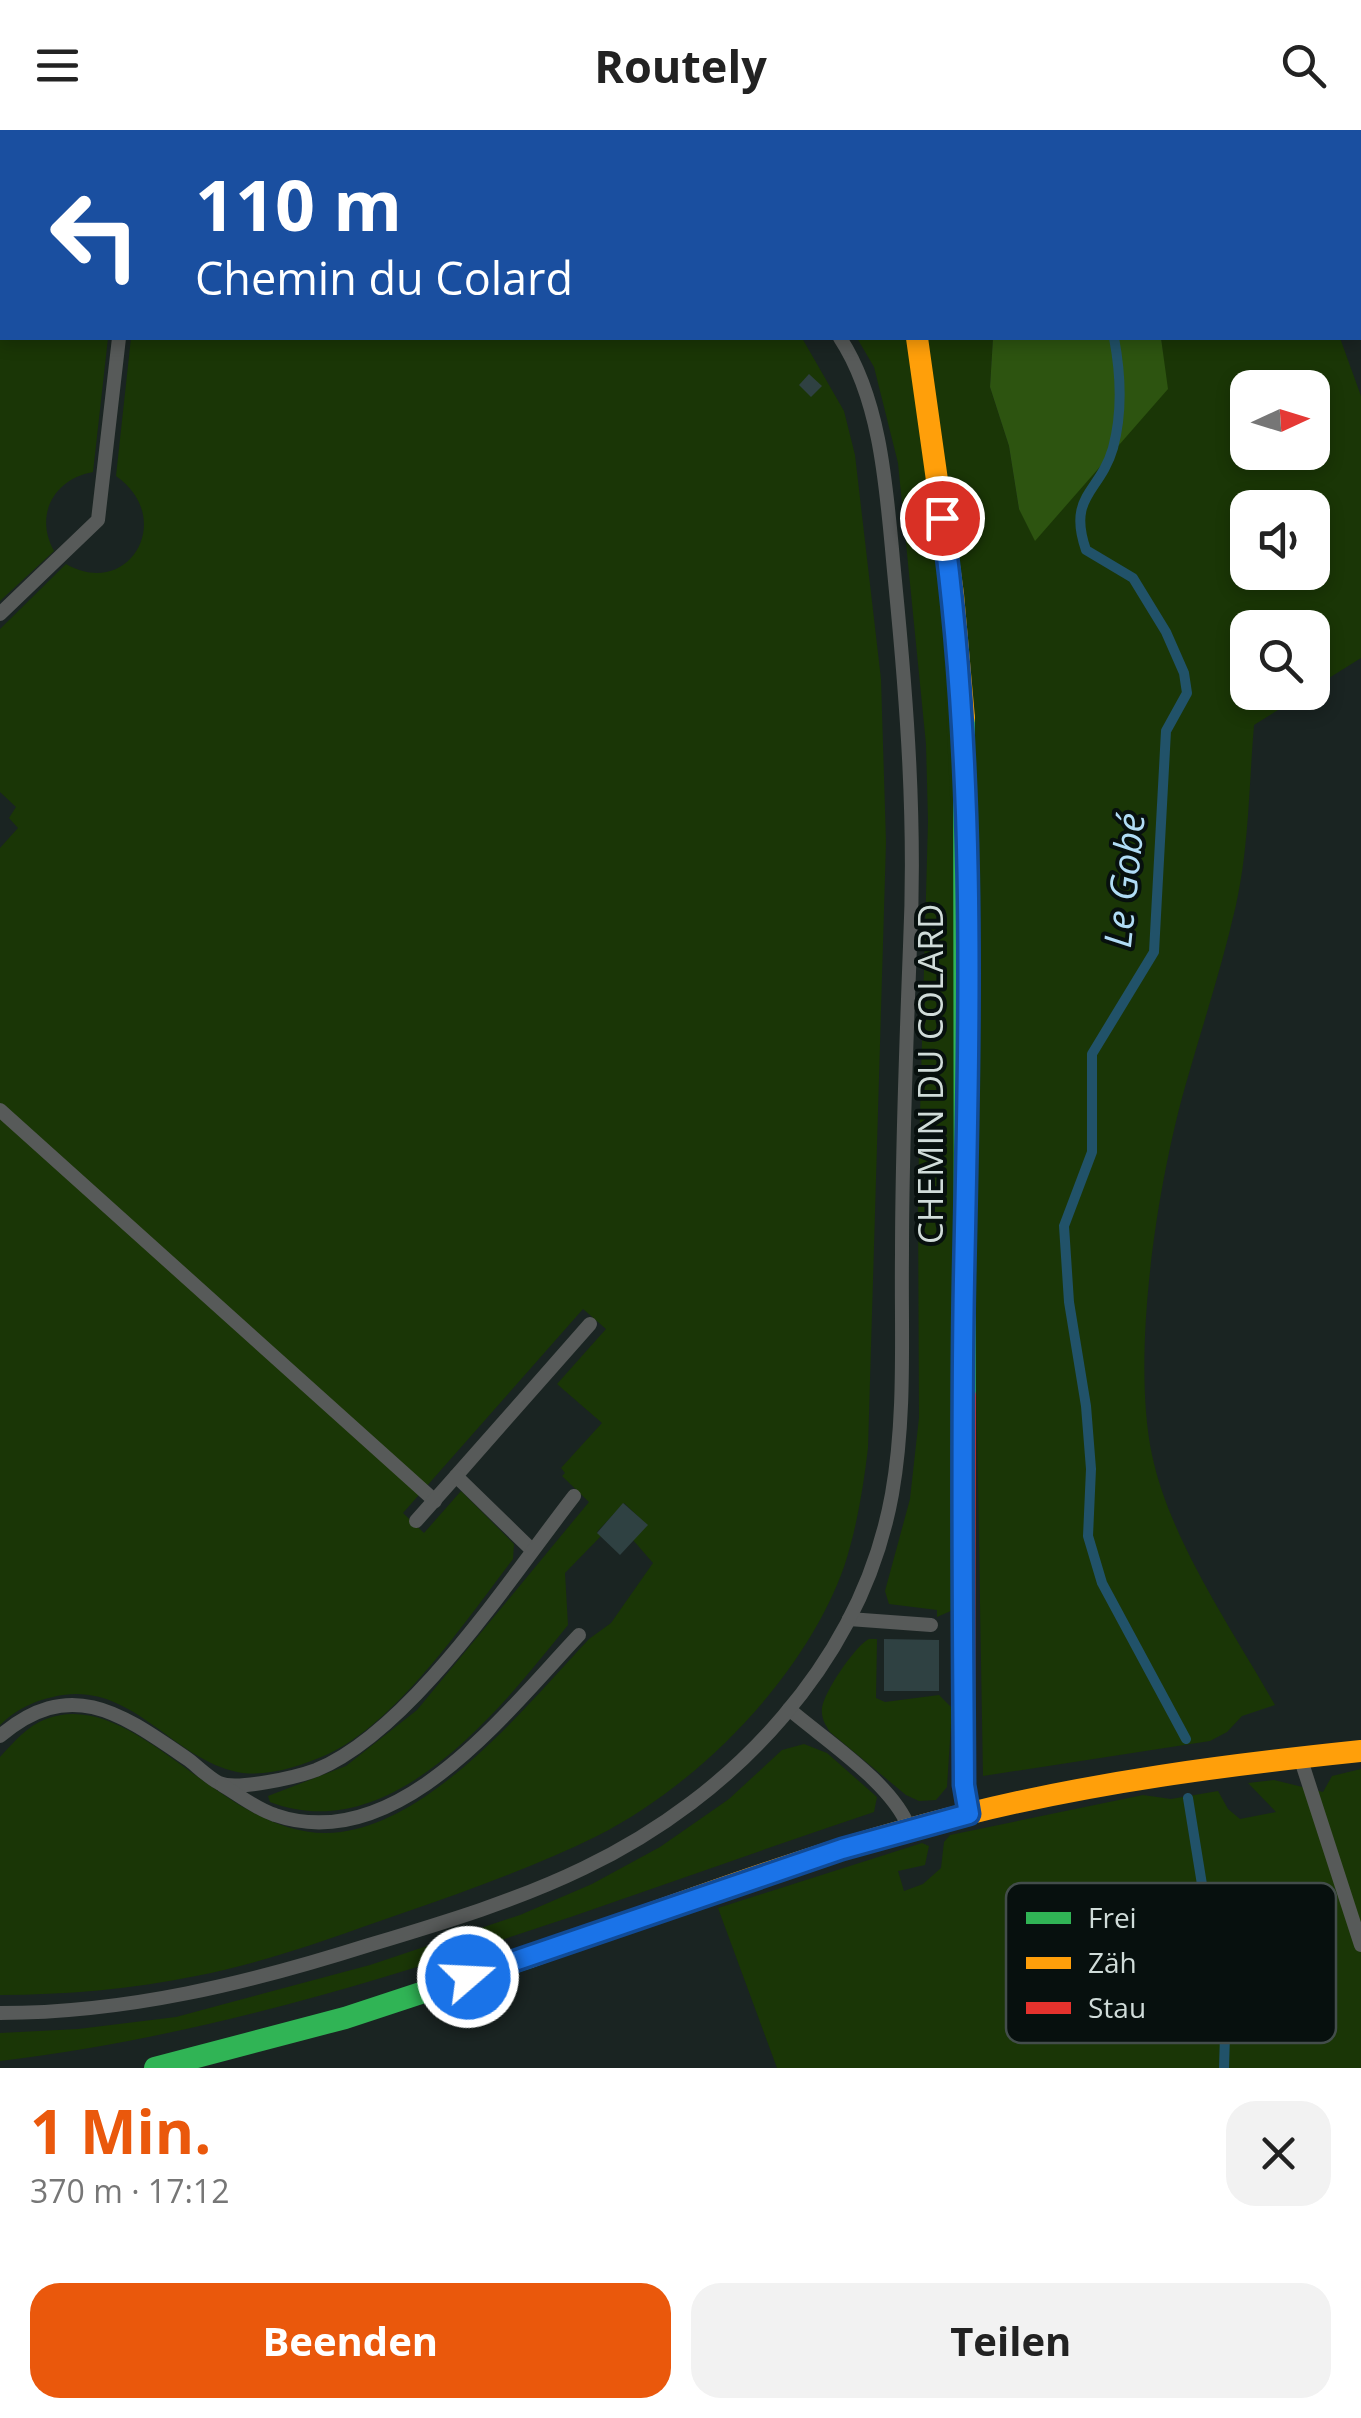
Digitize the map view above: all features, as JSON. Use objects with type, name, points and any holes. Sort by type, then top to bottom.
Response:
[{"type":"street","name":"CHEMIN DU COLARD","points":[[917,340],[964,712],[968,926],[964,1748],[969,1814]]},
{"type":"street","points":[[155,2068],[362,2014],[909,1829],[1078,1789],[1361,1751]]},
{"type":"lane","points":[[0,614],[98,520],[119,340]]},
{"type":"lane","points":[[0,2013],[160,2000],[237,1984],[500,1902],[586,1868],[673,1818],[737,1767],[825,1662],[849,1619],[876,1554],[892,1494],[900,1410],[902,1144],[914,809],[905,681],[877,444],[867,396],[841,340]]},
{"type":"lane","points":[[0,1110],[435,1501]]},
{"type":"lane","points":[[416,1521],[590,1324]]},
{"type":"lane","points":[[456,1476],[532,1550]]},
{"type":"lane","points":[[221,1784],[296,1777],[360,1745],[420,1692],[574,1496]]},
{"type":"lane","points":[[849,1619],[931,1626]]},
{"type":"lane","points":[[0,1736],[36,1710],[56,1704],[91,1706],[136,1723],[263,1810],[295,1820],[330,1823],[365,1815],[412,1794],[472,1748],[578,1634]]},
{"type":"lane","points":[[789,1709],[883,1790],[902,1809],[909,1829]]},
{"type":"lane","points":[[1300,1757],[1361,1944]]},
{"type":"green space","points":[[0,340],[108,340],[93,472],[79,476],[58,491],[47,512],[46,524],[54,551],[0,601]]},
{"type":"green space","points":[[131,340],[803,340],[844,411],[855,455],[881,679],[886,842],[868,1448],[859,1508],[844,1567],[803,1648],[776,1686],[710,1757],[636,1814],[597,1836],[500,1878],[273,1957],[148,1984],[0,1995],[0,1757],[33,1726],[46,1719],[81,1714],[116,1724],[222,1794],[260,1816],[299,1830],[341,1832],[376,1823],[411,1806],[444,1783],[508,1726],[589,1639],[611,1623],[653,1563],[633,1540],[647,1525],[624,1503],[597,1532],[601,1536],[565,1573],[568,1625],[510,1694],[440,1762],[400,1789],[359,1806],[315,1811],[270,1802],[268,1796],[346,1766],[417,1710],[589,1502],[562,1476],[565,1473],[561,1468],[602,1423],[557,1384],[606,1329],[583,1309],[403,1513],[424,1533],[461,1491],[514,1544],[513,1559],[429,1668],[378,1720],[352,1740],[294,1767],[248,1773],[213,1764],[127,1709],[80,1694],[31,1704],[0,1725],[0,848],[18,828],[9,818],[16,807],[0,792],[0,629],[66,564],[88,572],[109,571],[125,563],[137,550],[143,532],[143,513],[134,494],[116,476]]},
{"type":"green space","points":[[858,340],[910,340],[957,712],[953,1610],[937,1617],[937,1610],[889,1604],[885,1591],[910,1499],[919,1418],[918,1190],[928,821],[926,744],[898,463],[874,367]]},
{"type":"green space","points":[[928,340],[993,340],[990,387],[1009,446],[1019,509],[1167,389],[1161,340],[1341,340],[1361,396],[1361,658],[1330,677],[1330,610],[1230,610],[1230,710],[1278,710],[1254,725],[1246,838],[1236,905],[1175,1127],[1150,1270],[1144,1369],[1146,1414],[1161,1487],[1187,1551],[1275,1705],[1242,1716],[1227,1732],[1210,1741],[983,1776],[975,1316]]},
{"type":"green space","points":[[993,340],[1161,340],[1168,389],[1035,541],[1019,509],[1009,446],[990,387]]},
{"type":"green space","points":[[869,1639],[877,1639],[876,1698],[885,1702],[939,1695],[952,1708],[947,1787],[936,1800],[919,1801],[906,1795],[830,1732],[824,1721],[822,1708],[828,1691]]},
{"type":"green space","points":[[804,1744],[827,1753],[877,1797],[874,1812],[443,1959],[334,1992],[112,2044],[0,2061],[0,2033],[78,2029],[176,2017],[370,1965],[520,1915],[592,1884],[660,1847],[729,1799],[782,1750]]},
{"type":"green space","points":[[1361,1769],[1361,2068],[777,2068],[718,1908],[922,1843],[929,1846],[925,1865],[898,1871],[904,1891],[923,1884],[941,1868],[944,1842],[950,1835],[1143,1795],[1171,1799],[1218,1791],[1228,1809],[1240,1819],[1276,1812],[1248,1783],[1274,1780],[1323,1792],[1332,1776]]},
{"type":"building","points":[[809,374],[822,386],[811,397],[799,385]]},
{"type":"building","points":[[623,1503],[648,1525],[620,1555],[597,1533]]},
{"type":"building","points":[[884,1639],[939,1640],[939,1691],[884,1691]]},
{"type":"waterway","name":"Le Gobé","points":[[1114,340],[1120,393],[1116,434],[1107,463],[1083,505],[1081,532],[1086,550],[1133,578],[1166,632],[1184,673],[1187,693],[1166,731],[1154,952],[1092,1054],[1092,1152],[1064,1226],[1069,1302],[1086,1406],[1091,1469],[1088,1536],[1102,1583],[1186,1739]]},
{"type":"waterway","name":"Le Gobé","points":[[1188,1798],[1202,1883]]},
{"type":"waterway","name":"Le Gobé","points":[[1224,2068],[1225,2043]]},
{"type":"traffic: fast","points":[[964,718],[965,1396]]},
{"type":"traffic: fast","points":[[155,2068],[345,2018],[530,1957]]},
{"type":"traffic: slow","points":[[917,340],[953,594],[964,718]]},
{"type":"traffic: slow","points":[[530,1957],[799,1862],[963,1815],[1161,1776],[1361,1751]]},
{"type":"traffic: jam","points":[[965,1396],[964,1785],[969,1814]]},
{"type":"route","points":[[468,1977],[842,1849],[969,1814],[964,1785],[963,1426],[967,818],[964,712],[942,518]]}]
